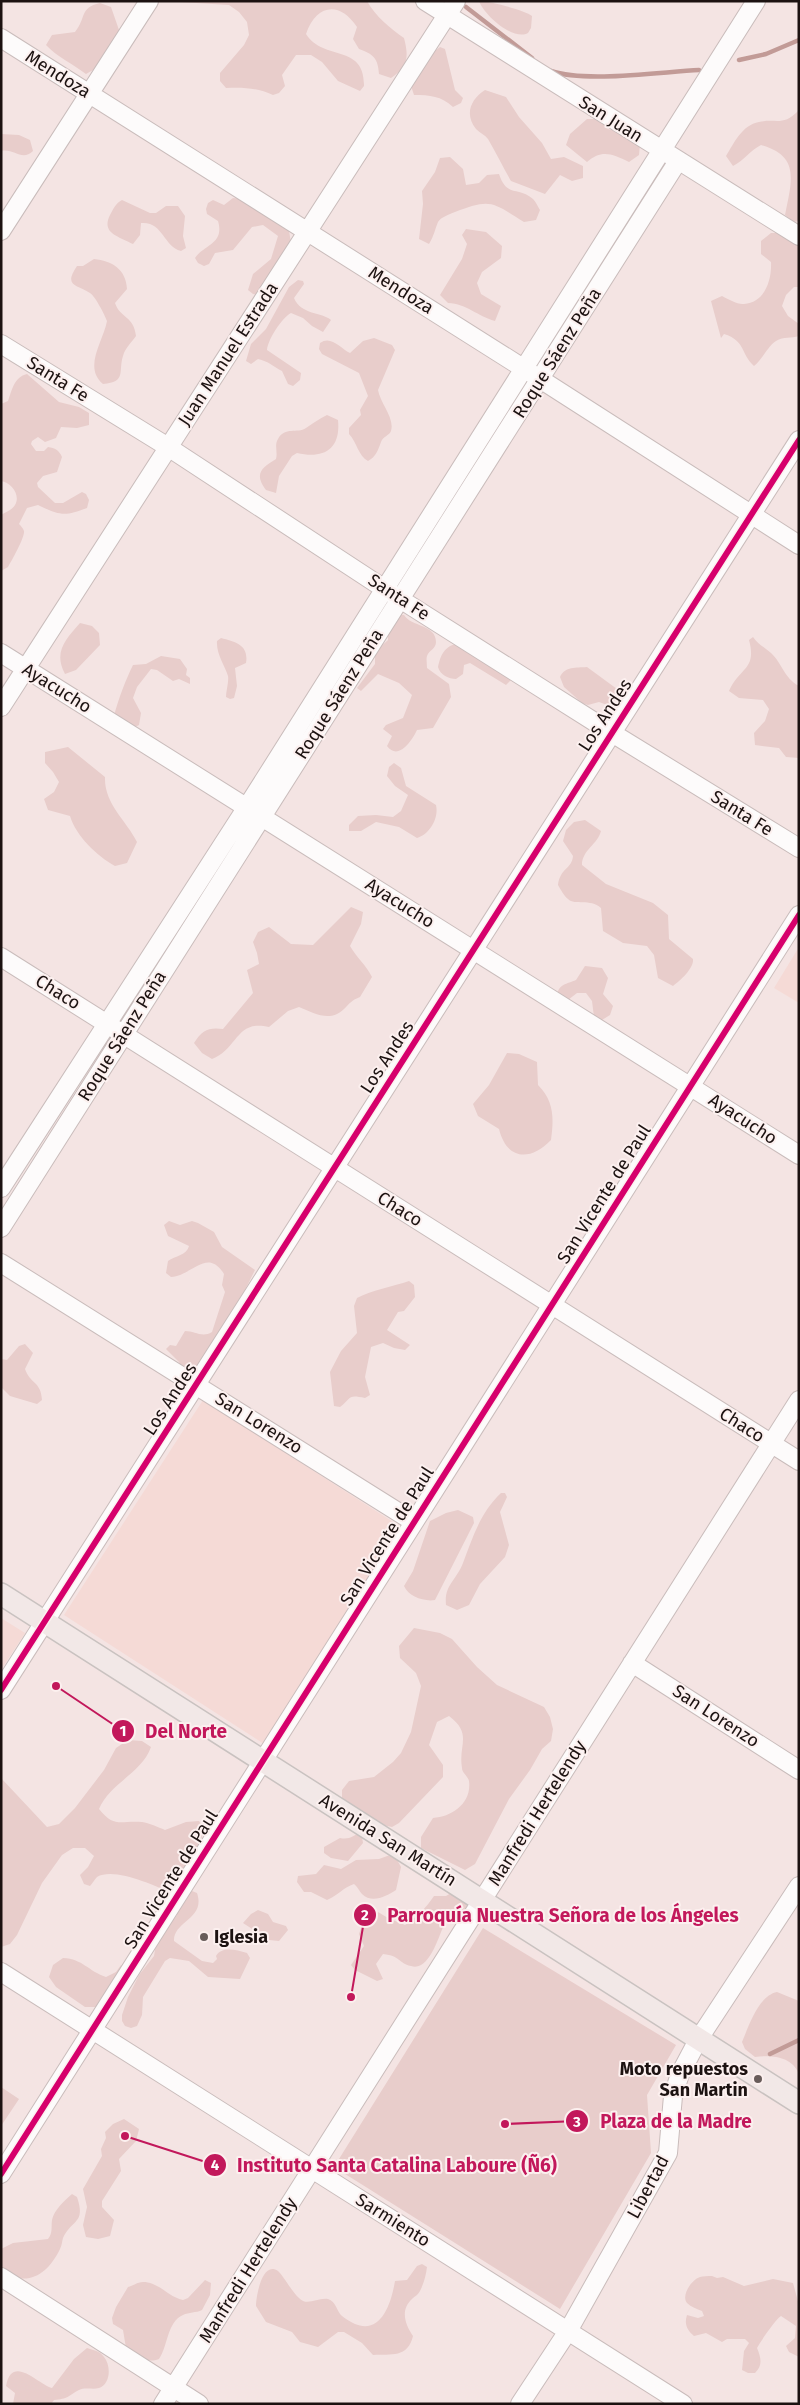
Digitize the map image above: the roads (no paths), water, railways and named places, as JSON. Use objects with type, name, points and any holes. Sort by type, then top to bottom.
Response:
[{"type":"main road","name":"Avenida San Martín","points":[[1,1594],[799,2103]]},
{"type":"street","points":[[1,231],[149,1]]},
{"type":"street","name":"San Juan","points":[[425,1],[452,8],[660,150],[799,236]]},
{"type":"street","name":"Roque Sáenz Peña","points":[[1,1228],[124,1034],[385,588],[660,150],[756,1]]},
{"type":"street","name":"Juan Manuel Estrada","points":[[1,707],[452,8]]},
{"type":"street","name":"Mendoza","points":[[1,38],[540,378],[799,545]]},
{"type":"street","name":"Roque Sáenz Peña","points":[[1,1188],[107,1024],[400,599],[678,161]]},
{"type":"street","name":"Santa Fe","points":[[1,344],[168,447],[400,599],[612,733],[799,848]]},
{"type":"street","name":"Los Andes","points":[[1,1690],[799,440]]},
{"type":"street","name":"Ayacucho","points":[[1,653],[691,1085],[799,1155]]},
{"type":"street","name":"San Vicente de Paul","points":[[1,2174],[799,915]]},
{"type":"street","name":"Chaco","points":[[1,957],[799,1461]]},
{"type":"street","name":"San Lorenzo","points":[[1,1262],[414,1522]]},
{"type":"street","name":"Manfredi Hertelendy","points":[[163,2404],[799,1400]]},
{"type":"street","name":"San Lorenzo","points":[[632,1663],[799,1770]]},
{"type":"street","name":"Libertad","points":[[520,2404],[568,2331],[668,2153],[673,2096],[680,2074],[698,2040],[799,1886]]},
{"type":"street","name":"Sarmiento","points":[[1,1972],[683,2404]]},
{"type":"street","points":[[1,2277],[199,2404]]},
{"type":"waterway","points":[[466,7],[532,58]]},
{"type":"waterway","points":[[739,60],[766,54],[799,40]]},
{"type":"waterway","points":[[551,71],[583,76],[603,76],[699,70]]},
{"type":"waterway","points":[[770,2054],[799,2040]]},
{"type":"place","name":"Del Norte","points":[[56,1686]]},
{"type":"place","name":"Iglesia","points":[[204,1937]]},
{"type":"place","name":"Parroquía Nuestra Señora de los Ángeles","points":[[351,1997]]},
{"type":"place","name":"Moto repuestos San Martin","points":[[758,2079]]},
{"type":"place","name":"Plaza de la Madre","points":[[505,2124]]},
{"type":"place","name":"Instituto Santa Catalina Laboure (Ñ6)","points":[[125,2136]]}]
